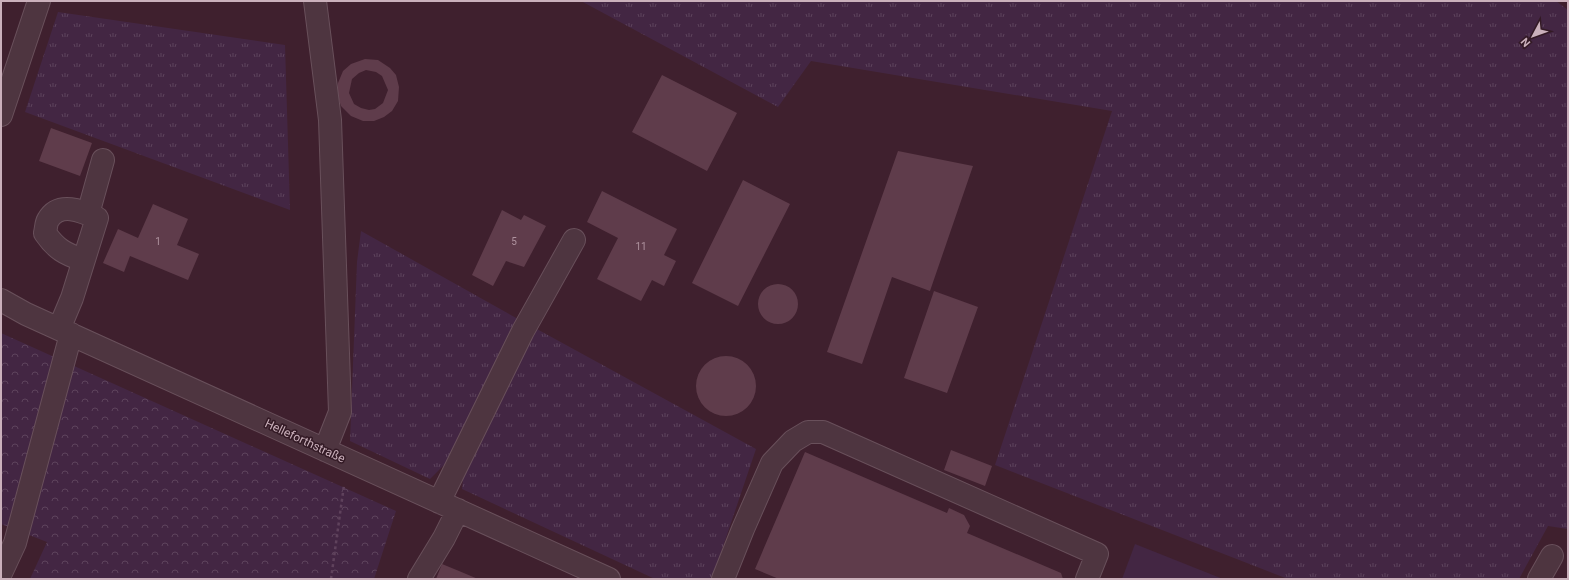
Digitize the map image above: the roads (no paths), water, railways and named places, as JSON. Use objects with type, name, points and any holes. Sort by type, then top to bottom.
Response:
[{"type":"street","points":[[1,115],[40,1]]},
{"type":"street","points":[[315,1],[330,120],[340,412],[325,450]]},
{"type":"street","points":[[88,214],[103,160]]},
{"type":"street","points":[[1,573],[65,331],[72,298],[97,218],[76,209],[59,210],[48,220],[45,233],[53,244],[63,253],[83,260]]},
{"type":"street","points":[[419,579],[444,538],[448,506],[523,331],[574,240]]},
{"type":"street","name":"Helleforthstraße","points":[[1,300],[65,331],[609,579]]},
{"type":"street","points":[[724,579],[743,528],[772,463],[793,440],[808,432],[823,432],[1097,554],[1087,579]]}]
